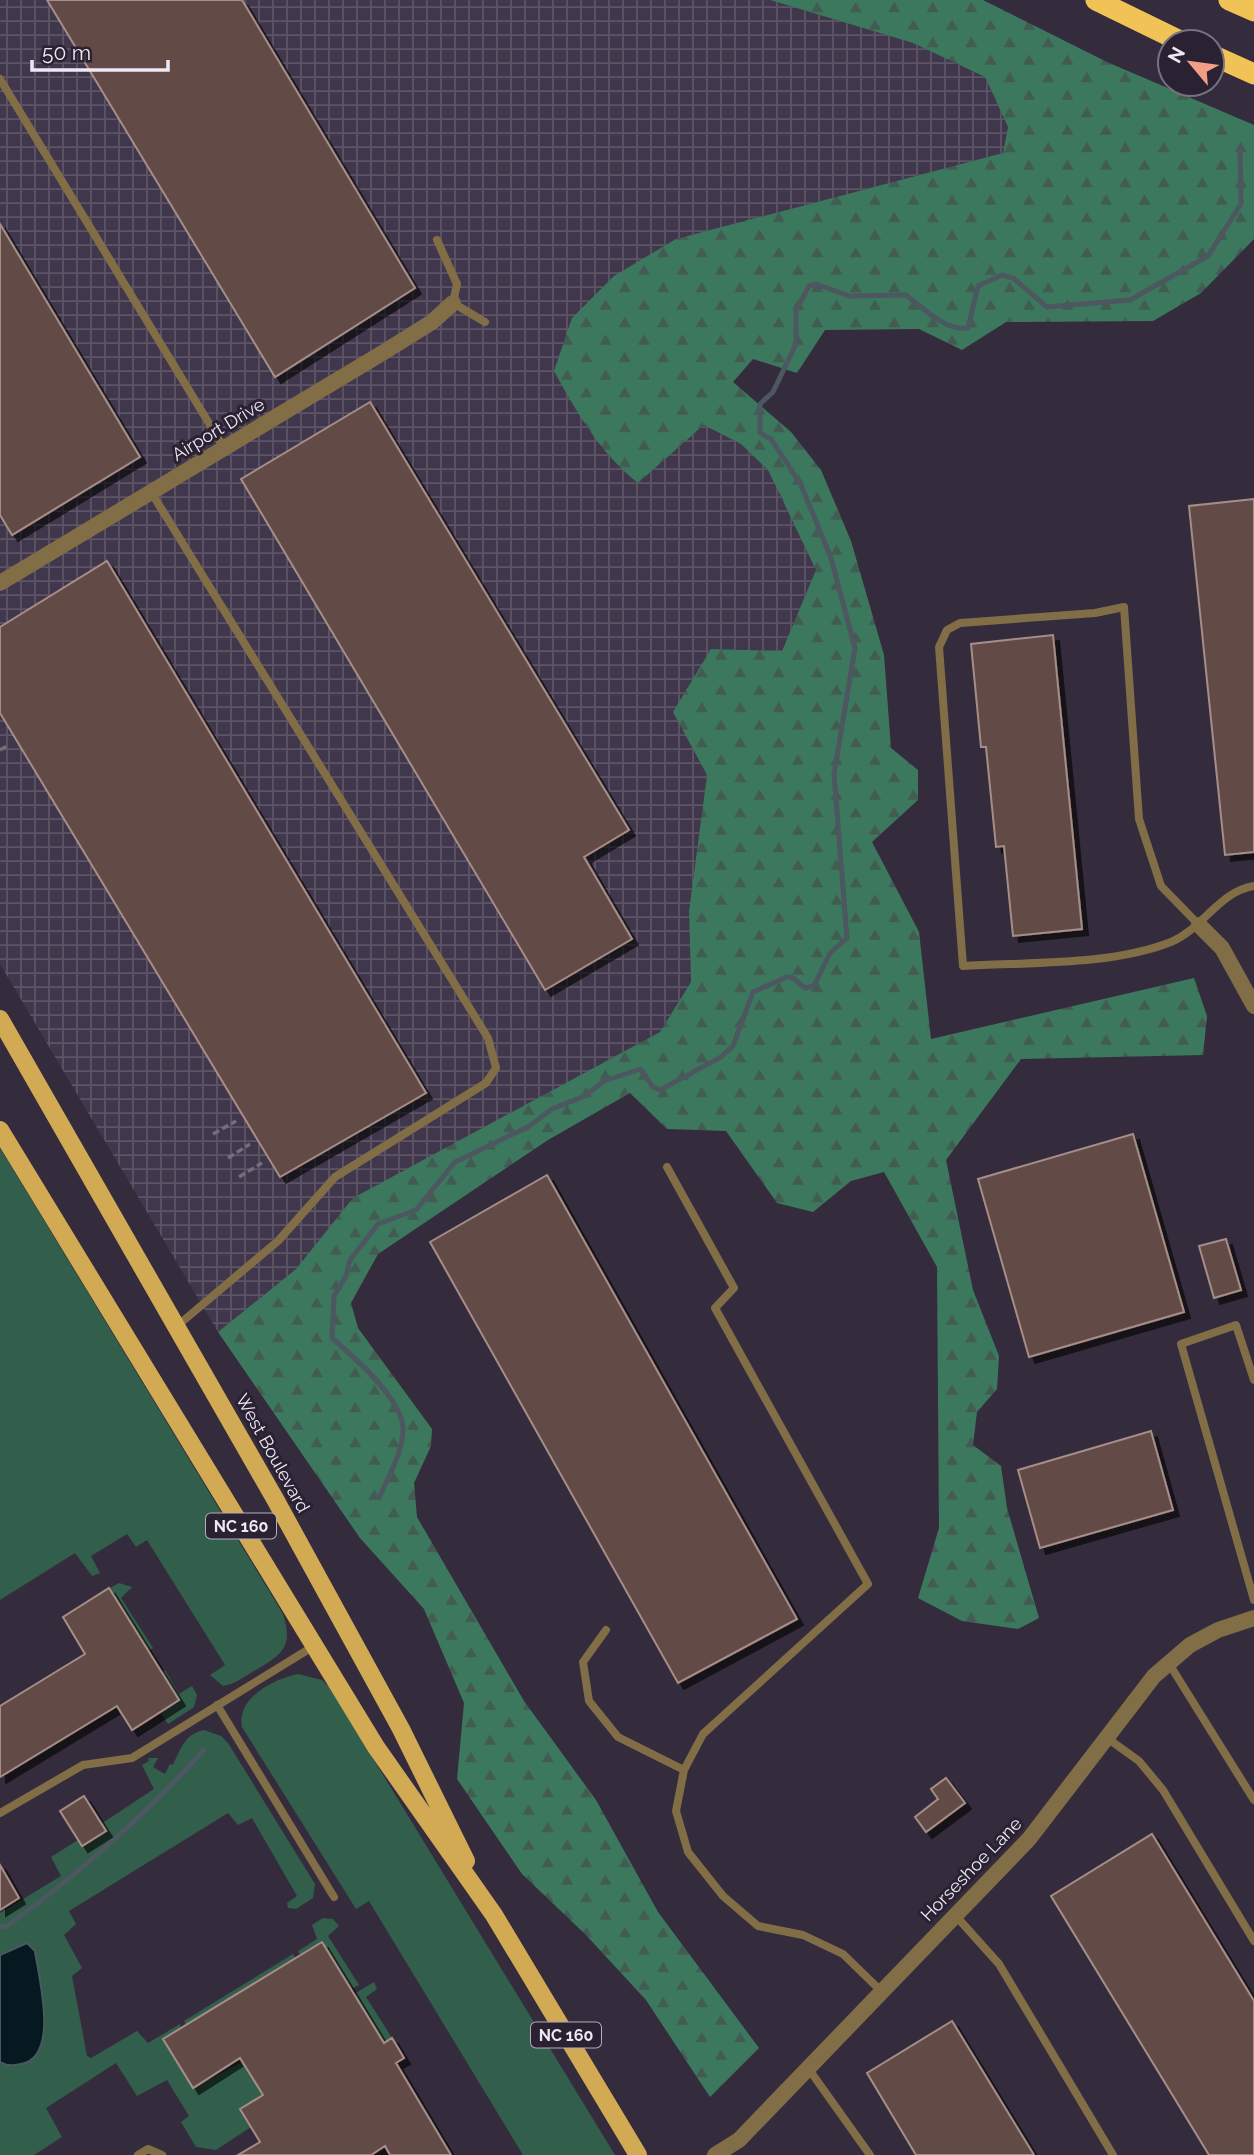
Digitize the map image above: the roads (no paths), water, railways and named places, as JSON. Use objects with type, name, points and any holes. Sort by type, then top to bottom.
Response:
[{"type":"highway","points":[[1096,0],[1156,29]]},
{"type":"highway","points":[[1229,0],[1254,11]]},
{"type":"highway","points":[[1226,61],[1254,74]]},
{"type":"main road","name":"West Boulevard","points":[[0,1019],[177,1326],[401,1729],[494,1915]]},
{"type":"main road","name":"West Boulevard","points":[[0,1130],[376,1747],[494,1915],[638,2155]]},
{"type":"street","name":"Airport Drive","points":[[0,583],[412,334],[453,303]]},
{"type":"street","points":[[1199,925],[1222,948],[1254,1006]]},
{"type":"street","name":"Horseshoe Lane","points":[[715,2155],[739,2140],[1029,1839],[1135,1698],[1168,1662],[1190,1645],[1219,1630],[1254,1618]]},
{"type":"lane","points":[[0,79],[224,448]]},
{"type":"lane","points":[[437,240],[457,284],[453,303],[485,321]]},
{"type":"lane","points":[[152,492],[488,1038],[496,1068],[486,1083],[335,1177],[278,1241],[177,1326]]},
{"type":"lane","points":[[1199,925],[1161,886],[1139,819],[1124,607],[1095,614],[960,623],[947,630],[939,647],[963,966],[1122,955],[1172,941],[1199,925],[1216,905],[1238,889],[1254,886]]},
{"type":"lane","points":[[667,1167],[734,1288],[715,1308],[868,1584],[703,1734],[684,1770],[677,1811],[688,1852],[723,1896],[758,1926],[803,1935],[843,1954],[881,1991]]},
{"type":"lane","points":[[1254,1380],[1236,1325],[1181,1343],[1254,1600]]},
{"type":"lane","points":[[606,1630],[583,1662],[589,1701],[618,1737],[684,1770]]},
{"type":"lane","points":[[0,1813],[83,1766],[132,1758],[314,1646]]},
{"type":"lane","points":[[1168,1662],[1254,1800]]},
{"type":"lane","points":[[216,1705],[334,1897]]},
{"type":"lane","points":[[1107,1738],[1139,1760],[1163,1790],[1254,1941]]},
{"type":"lane","points":[[954,1914],[999,1964],[1113,2155]]},
{"type":"lane","points":[[808,2068],[870,2155]]},
{"type":"lane","points":[[138,2155],[148,2150],[162,2155]]},
{"type":"water","points":[[27,1943],[35,1951],[43,1997],[44,2033],[33,2058],[21,2064],[8,2065],[0,2062],[0,1955]]},
{"type":"waterway","points":[[379,1498],[400,1448],[403,1431],[401,1419],[396,1406],[376,1380],[332,1338],[334,1296],[346,1276],[350,1260],[378,1224],[416,1210],[455,1162],[528,1127],[552,1109],[585,1096],[604,1081],[640,1069],[653,1087],[660,1090],[721,1057],[733,1046],[753,992],[787,977],[793,978],[805,988],[814,986],[830,953],[847,938],[834,774],[855,648],[831,558],[801,485],[771,439],[760,433],[760,404],[773,392],[796,344],[796,310],[809,286],[816,284],[849,296],[906,295],[935,318],[959,328],[968,328],[978,286],[1002,275],[1013,278],[1047,307],[1130,300],[1208,256],[1241,204],[1240,148]]},
{"type":"waterway","points":[[0,1927],[7,1926],[85,1865],[135,1821],[204,1750]]}]
